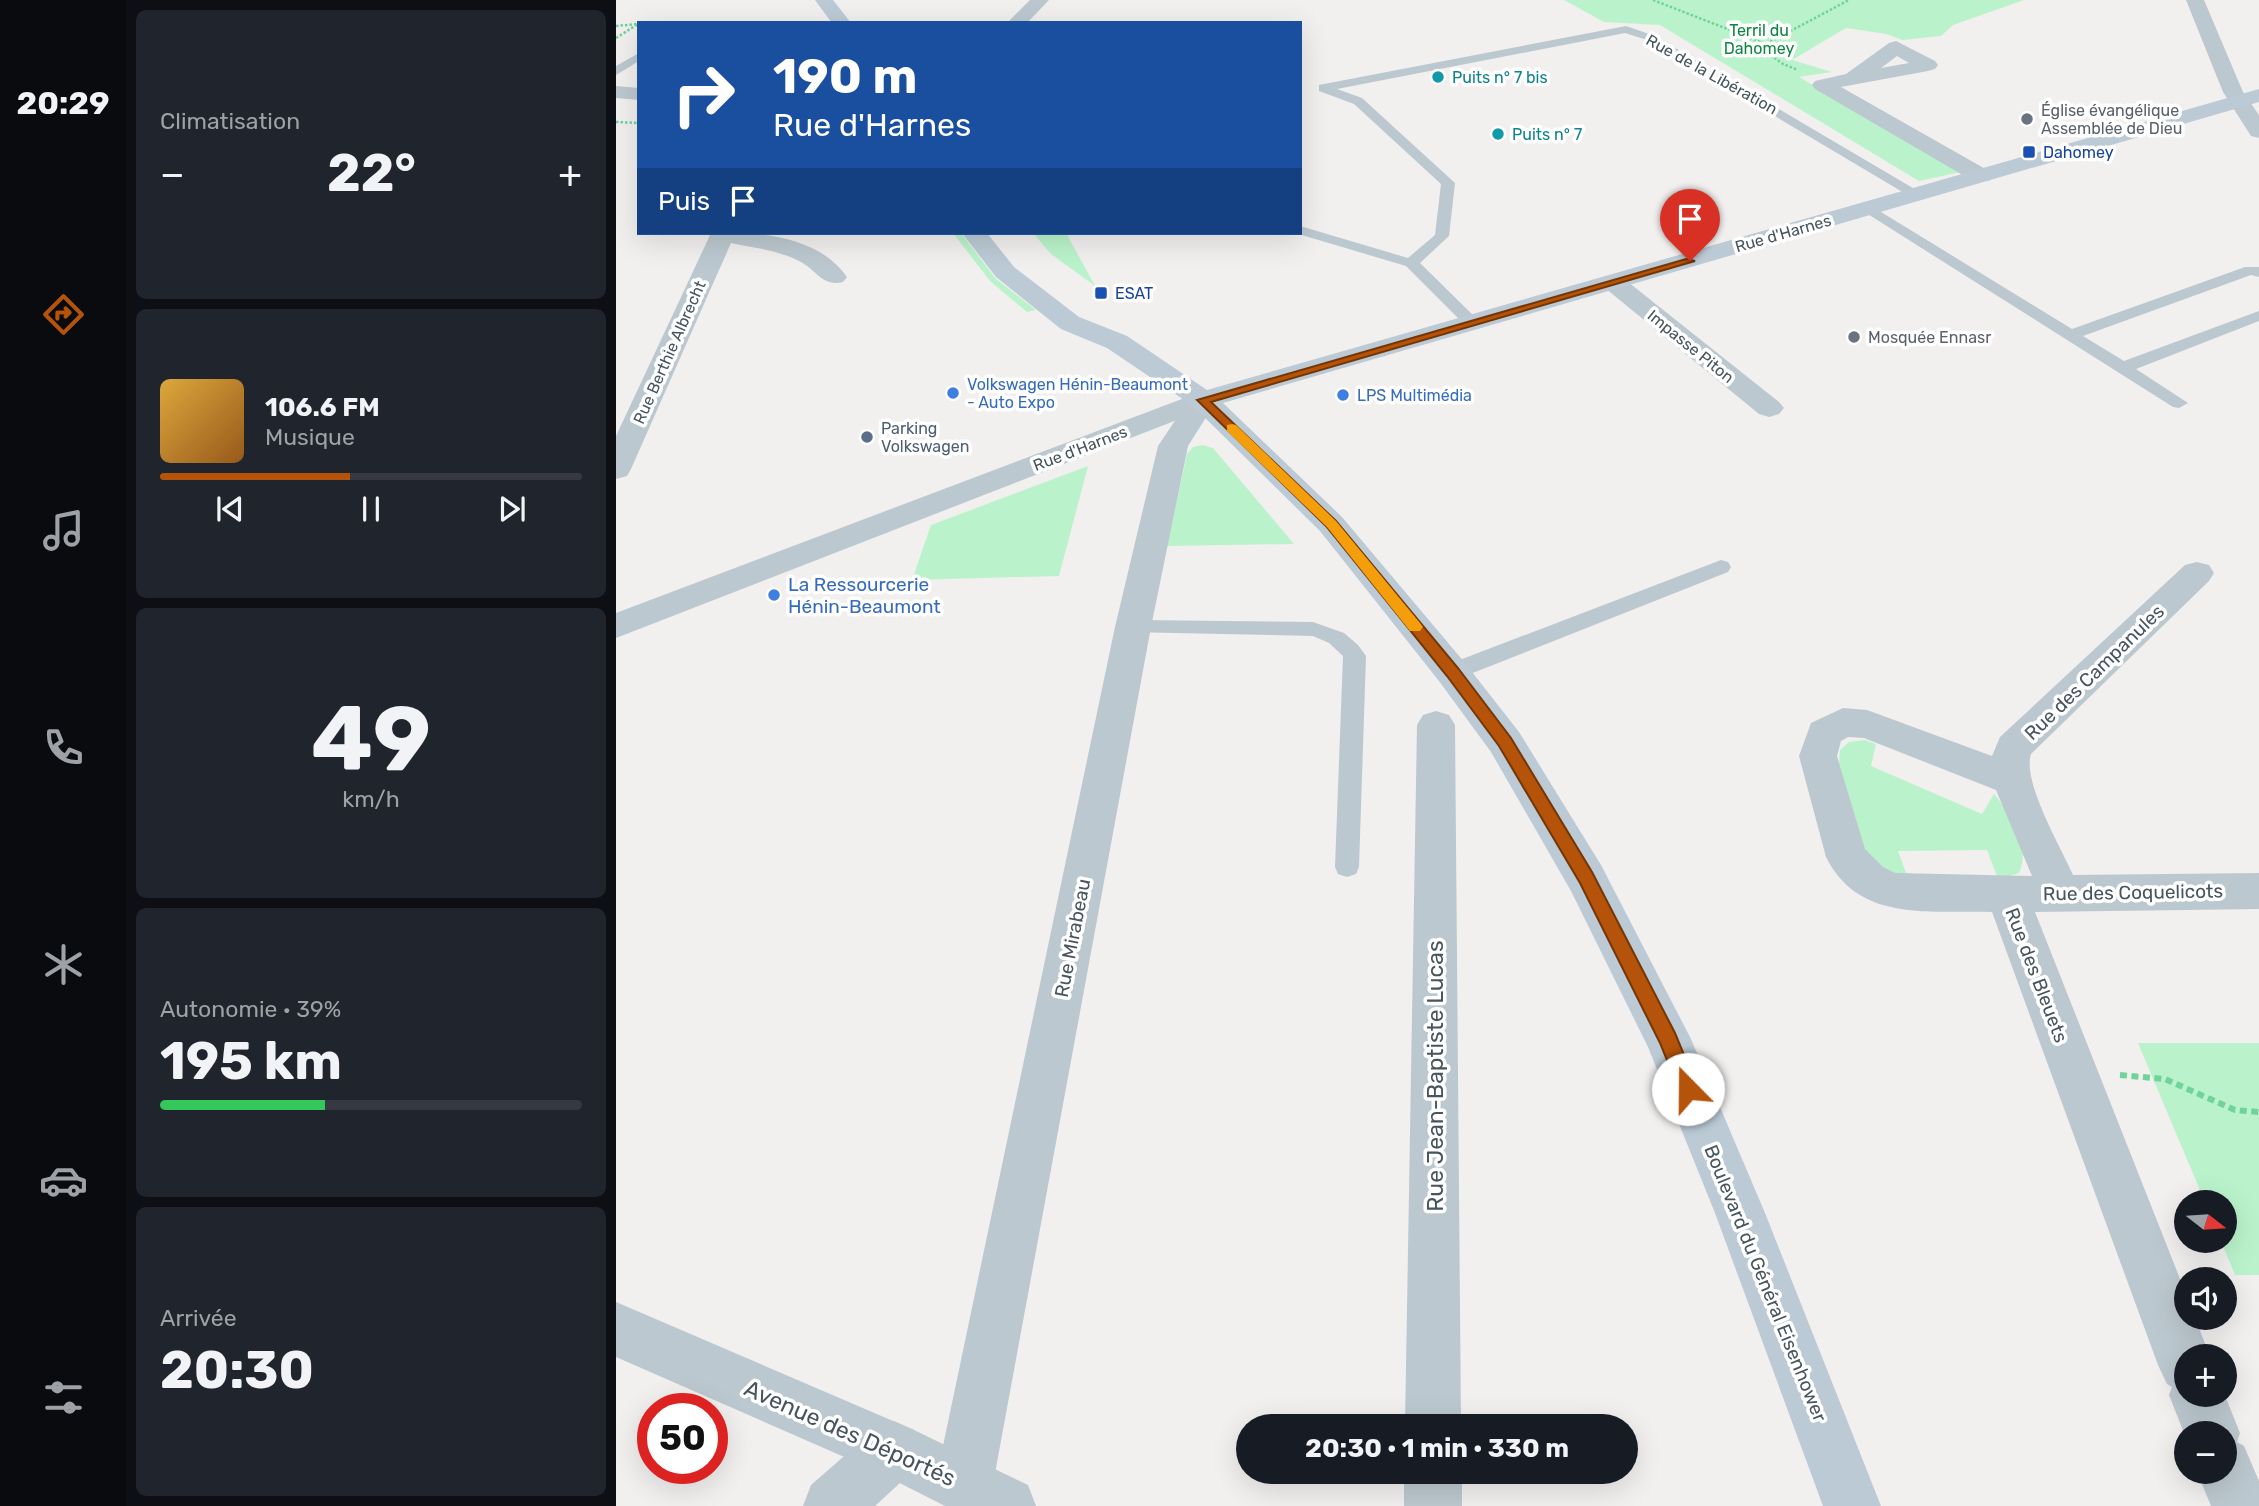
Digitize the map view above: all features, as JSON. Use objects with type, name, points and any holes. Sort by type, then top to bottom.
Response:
[{"type":"main road","points":[[824,0],[840,21]]},
{"type":"main road","name":"Rue d'Harnes","points":[[1203,400],[1473,324],[2249,97]]},
{"type":"main road","points":[[976,235],[1005,272],[1065,318],[1117,342]]},
{"type":"main road","points":[[1095,307],[1117,342]]},
{"type":"main road","name":"Boulevard du Général Eisenhower","points":[[1117,342],[1203,400],[1331,524],[1452,672],[1505,742],[1580,866],[1668,1039],[1740,1213],[1852,1506]]},
{"type":"street","points":[[1018,21],[1040,0]]},
{"type":"street","points":[[2195,0],[2233,92],[2249,97],[2259,131]]},
{"type":"street","points":[[1822,85],[1853,79]]},
{"type":"street","points":[[1822,85],[1981,176]]},
{"type":"street","points":[[616,92],[637,94]]},
{"type":"street","name":"Rue Berthie Albrecht","points":[[616,469],[723,235]]},
{"type":"street","name":"Rue Berthie Albrecht","points":[[728,235],[812,256],[823,263],[834,277]]},
{"type":"street","name":"Impasse Piton","points":[[1614,283],[1769,408]]},
{"type":"street","name":"Rue d'Harnes","points":[[616,626],[1203,400]]},
{"type":"street","name":"Rue Mirabeau","points":[[985,1495],[1133,627],[1173,446],[1203,400]]},
{"type":"street","name":"Rue des Campanules","points":[[2011,780],[2009,762],[2014,747],[2197,573]]},
{"type":"street","name":"Rue des Bleuets","points":[[2011,780],[1867,724],[1843,722],[1824,733],[1818,756],[1847,857],[1868,880],[1891,891],[2007,894],[2178,1344]]},
{"type":"street","name":"Rue Jean-Baptiste Lucas","points":[[1433,1414],[1436,725]]},
{"type":"street","points":[[2011,780],[2060,893]]},
{"type":"street","name":"Rue des Coquelicots","points":[[2007,894],[2259,891]]},
{"type":"street","name":"Avenue des Déportés","points":[[616,1329],[894,1450],[985,1495]]},
{"type":"street","points":[[832,1506],[894,1450]]},
{"type":"street","points":[[1433,1484],[1433,1506]]},
{"type":"street","points":[[2231,1484],[2240,1506]]},
{"type":"lane","name":"Rue de la Libération","points":[[1411,263],[1442,236],[1448,183],[1358,101],[1323,88],[1626,29],[1651,38],[1916,194]]},
{"type":"lane","points":[[616,71],[637,57]]},
{"type":"lane","points":[[1868,208],[2179,403]]},
{"type":"lane","points":[[1302,231],[1411,263],[1473,324]]},
{"type":"lane","points":[[2071,335],[2250,270],[2259,272]]},
{"type":"lane","points":[[2122,368],[2259,316]]},
{"type":"lane","points":[[1452,672],[1721,567]]},
{"type":"lane","points":[[1133,627],[1313,629],[1334,635],[1349,647],[1354,656],[1347,867]]},
{"type":"path","points":[[1653,0],[1766,44],[1849,0]]},
{"type":"path","points":[[616,26],[637,24]]},
{"type":"path","points":[[616,38],[637,25]]},
{"type":"path","points":[[1766,44],[1766,52],[1822,85]]},
{"type":"path","points":[[616,122],[637,124]]},
{"type":"path","points":[[2074,1071],[2165,1079],[2235,1110],[2259,1112]]},
{"type":"green space","name":"Terril du Dahomey","points":[[1564,0],[2024,0],[1953,25],[1941,36],[1903,40],[1886,34],[1846,28],[1792,60],[1832,72],[1799,77],[1961,172],[1919,181],[1660,25],[1604,22]]},
{"type":"green space","points":[[955,235],[963,235],[996,279],[1036,310],[1027,312],[990,281]]},
{"type":"green space","points":[[1035,235],[1067,235],[1095,286],[1051,254]]},
{"type":"green space","points":[[1202,445],[1213,448],[1294,544],[1167,546],[1187,454],[1193,447]]},
{"type":"green space","points":[[1088,466],[1059,576],[912,580],[931,525]]},
{"type":"green space","points":[[1865,740],[1876,744],[1871,766],[1982,814],[1994,794],[2013,821],[2021,842],[2023,852],[2019,873],[1998,879],[1987,850],[1898,851],[1908,878],[1891,876],[1865,851],[1839,763],[1840,750],[1849,742]]},
{"type":"green space","points":[[2138,1043],[2259,1043],[2259,1275],[2237,1275],[2237,1267],[2232,1267],[2226,1253],[2237,1253],[2237,1190],[2200,1190]]},
{"type":"slow traffic","points":[[1232,428],[1331,524],[1415,627]]},
{"type":"place","name":"Puits n° 7 bis","points":[[1438,77]]},
{"type":"place","name":"Église évangélique Assemblée de Dieu","points":[[2027,119]]},
{"type":"place","name":"Puits n° 7","points":[[1498,134]]},
{"type":"place","name":"Dahomey","points":[[2029,152]]},
{"type":"place","name":"ESAT","points":[[1101,293]]},
{"type":"place","name":"Mosquée Ennasr","points":[[1854,337]]},
{"type":"place","name":"Volkswagen Hénin-Beaumont - Auto Expo","points":[[953,393]]},
{"type":"place","name":"LPS Multimédia","points":[[1343,395]]},
{"type":"place","name":"Parking Volkswagen","points":[[867,437]]},
{"type":"place","name":"La Ressourcerie Hénin-Beaumont","points":[[774,595]]},
{"type":"route","points":[[1688,1089],[1668,1039],[1586,878],[1505,742],[1452,672],[1331,524],[1203,400],[1690,261]]}]
